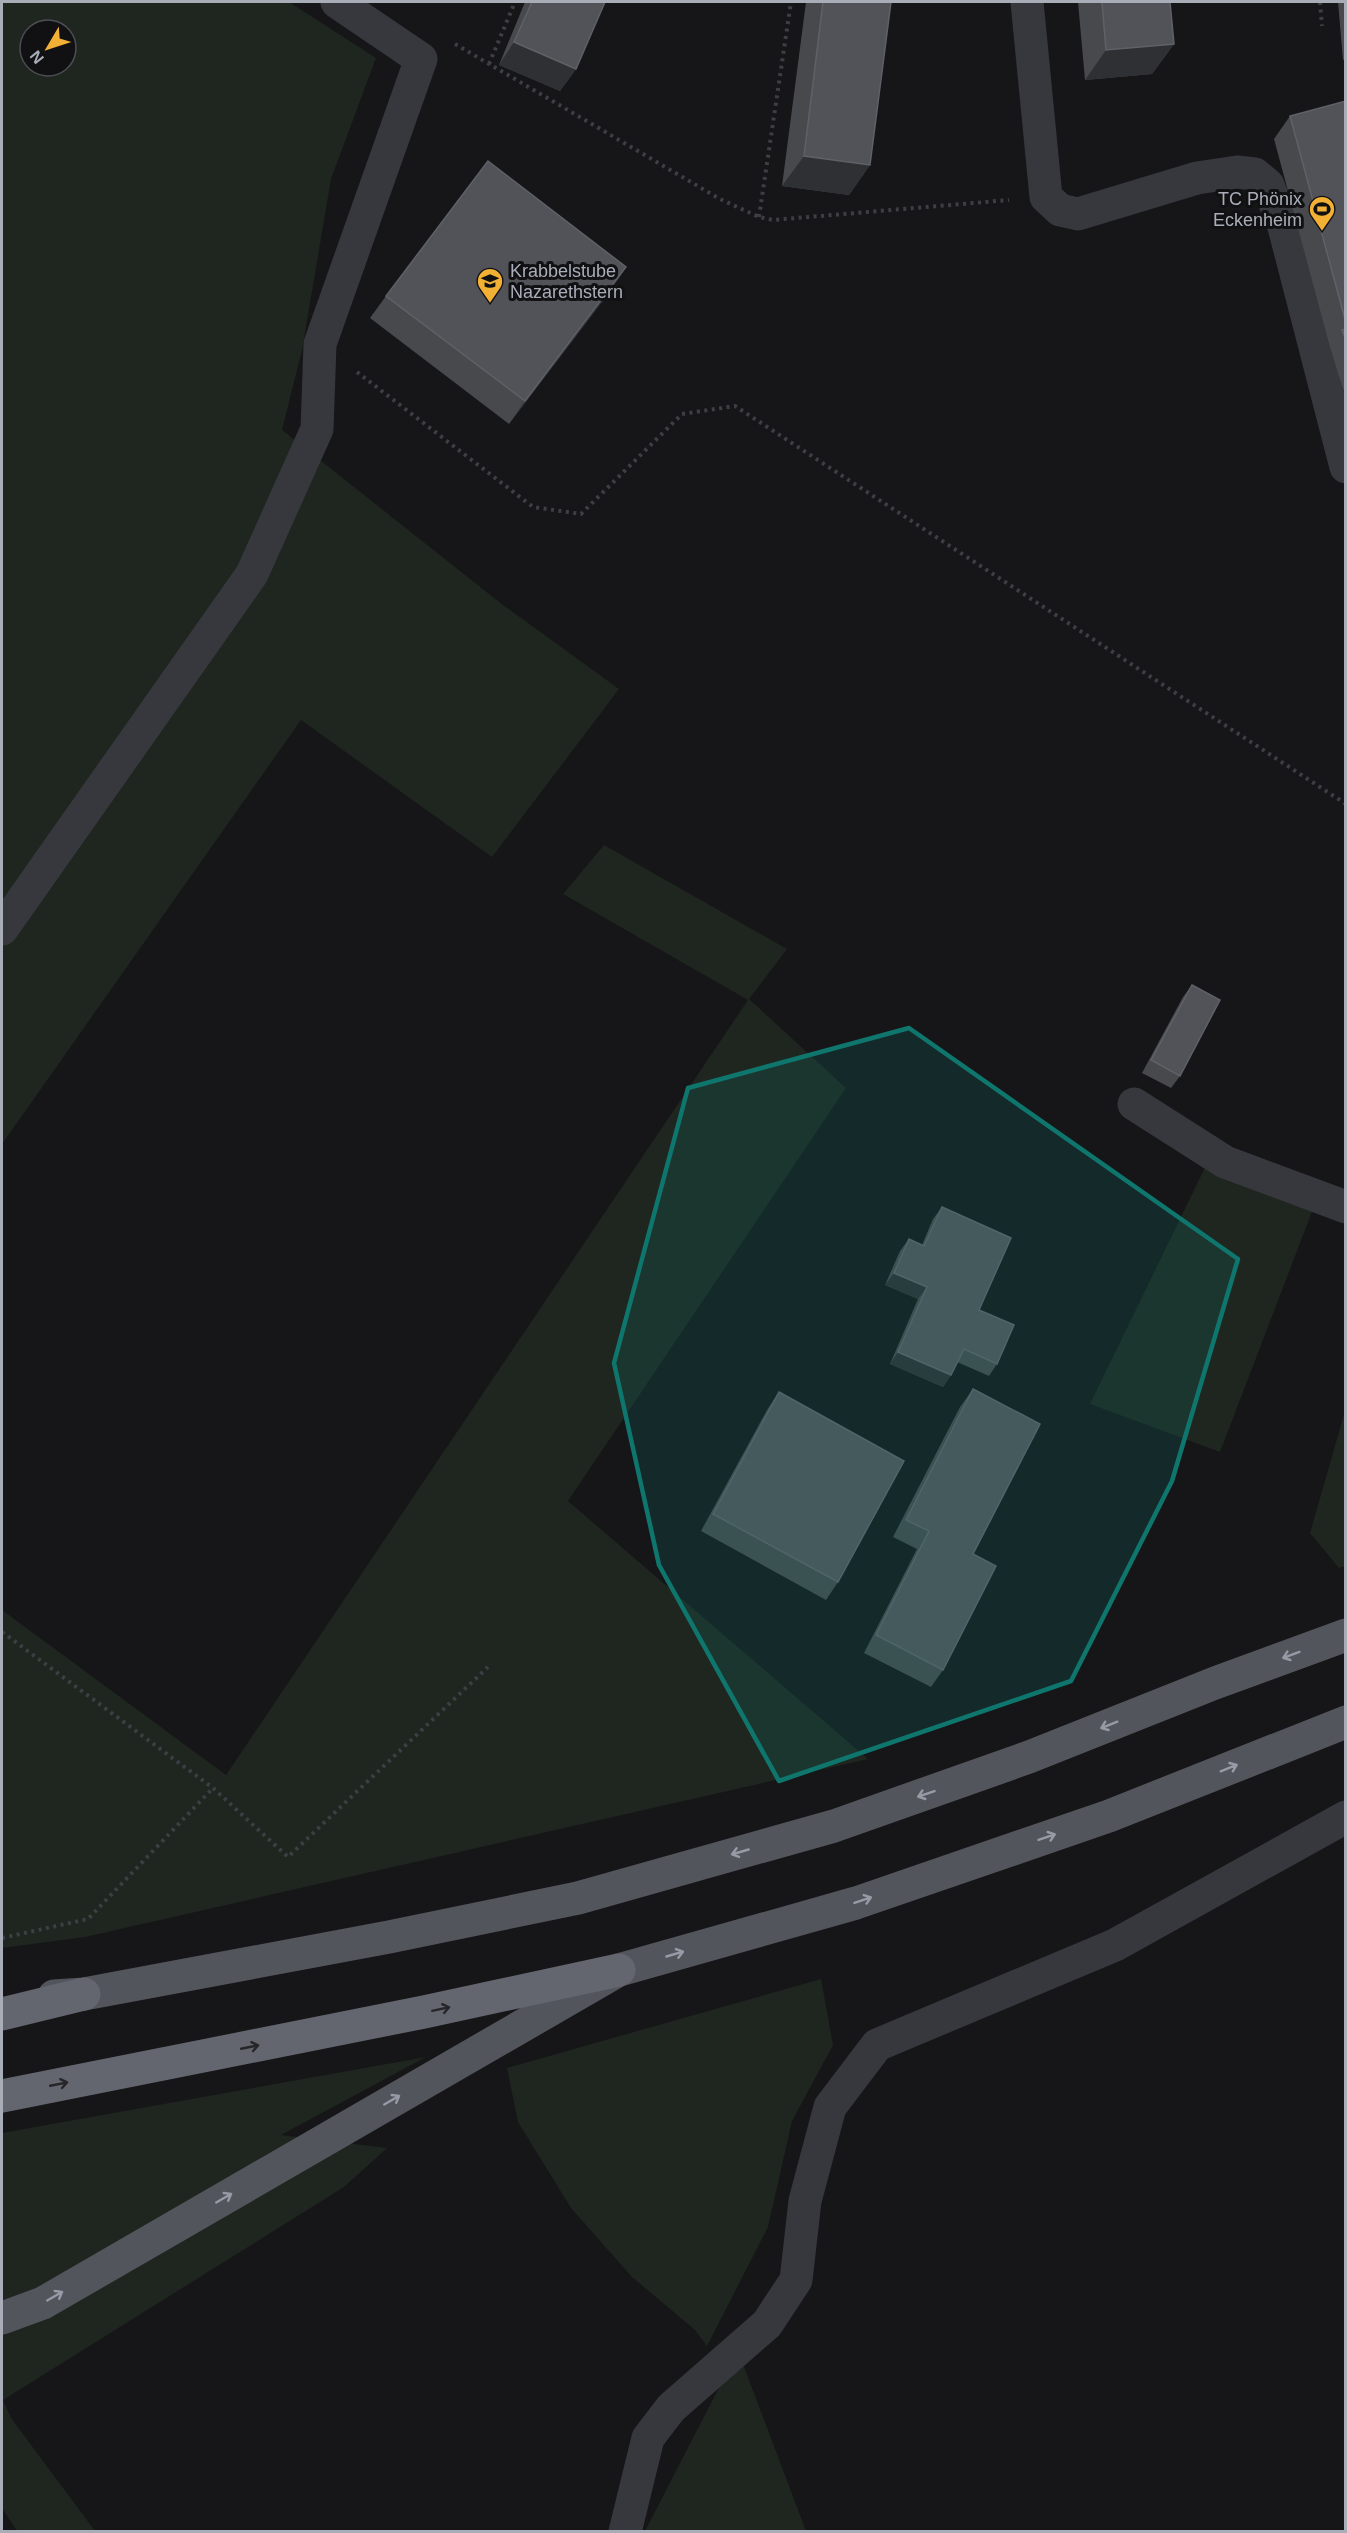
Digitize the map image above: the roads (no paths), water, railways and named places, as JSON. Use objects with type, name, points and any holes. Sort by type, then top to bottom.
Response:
[{"type":"highway","points":[[2,2096],[412,2015],[619,1971]]},
{"type":"highway","points":[[2,2014],[84,1994]]},
{"type":"main road","points":[[2,1998],[84,1994],[389,1937],[578,1898],[834,1826],[1029,1757],[1215,1683],[1346,1635]]},
{"type":"main road","points":[[2,2318],[43,2303],[619,1971],[856,1903],[1109,1816],[1346,1722]]},
{"type":"street","points":[[2,929],[252,574],[317,429],[320,344],[421,59],[337,2]]},
{"type":"street","points":[[1028,2],[1046,197],[1060,210],[1078,214],[1197,178],[1237,172],[1255,174],[1268,185],[1284,227],[1346,467]]},
{"type":"street","points":[[1134,1104],[1225,1162],[1346,1207]]},
{"type":"street","points":[[625,2532],[648,2438],[671,2408],[767,2324],[796,2280],[806,2201],[830,2107],[877,2045],[1115,1945],[1346,1817]]},
{"type":"place","name":"TC Phönix Eckenheim","points":[[1322,232]]},
{"type":"place","name":"Krabbelstube Nazarethstern","points":[[490,304]]}]
